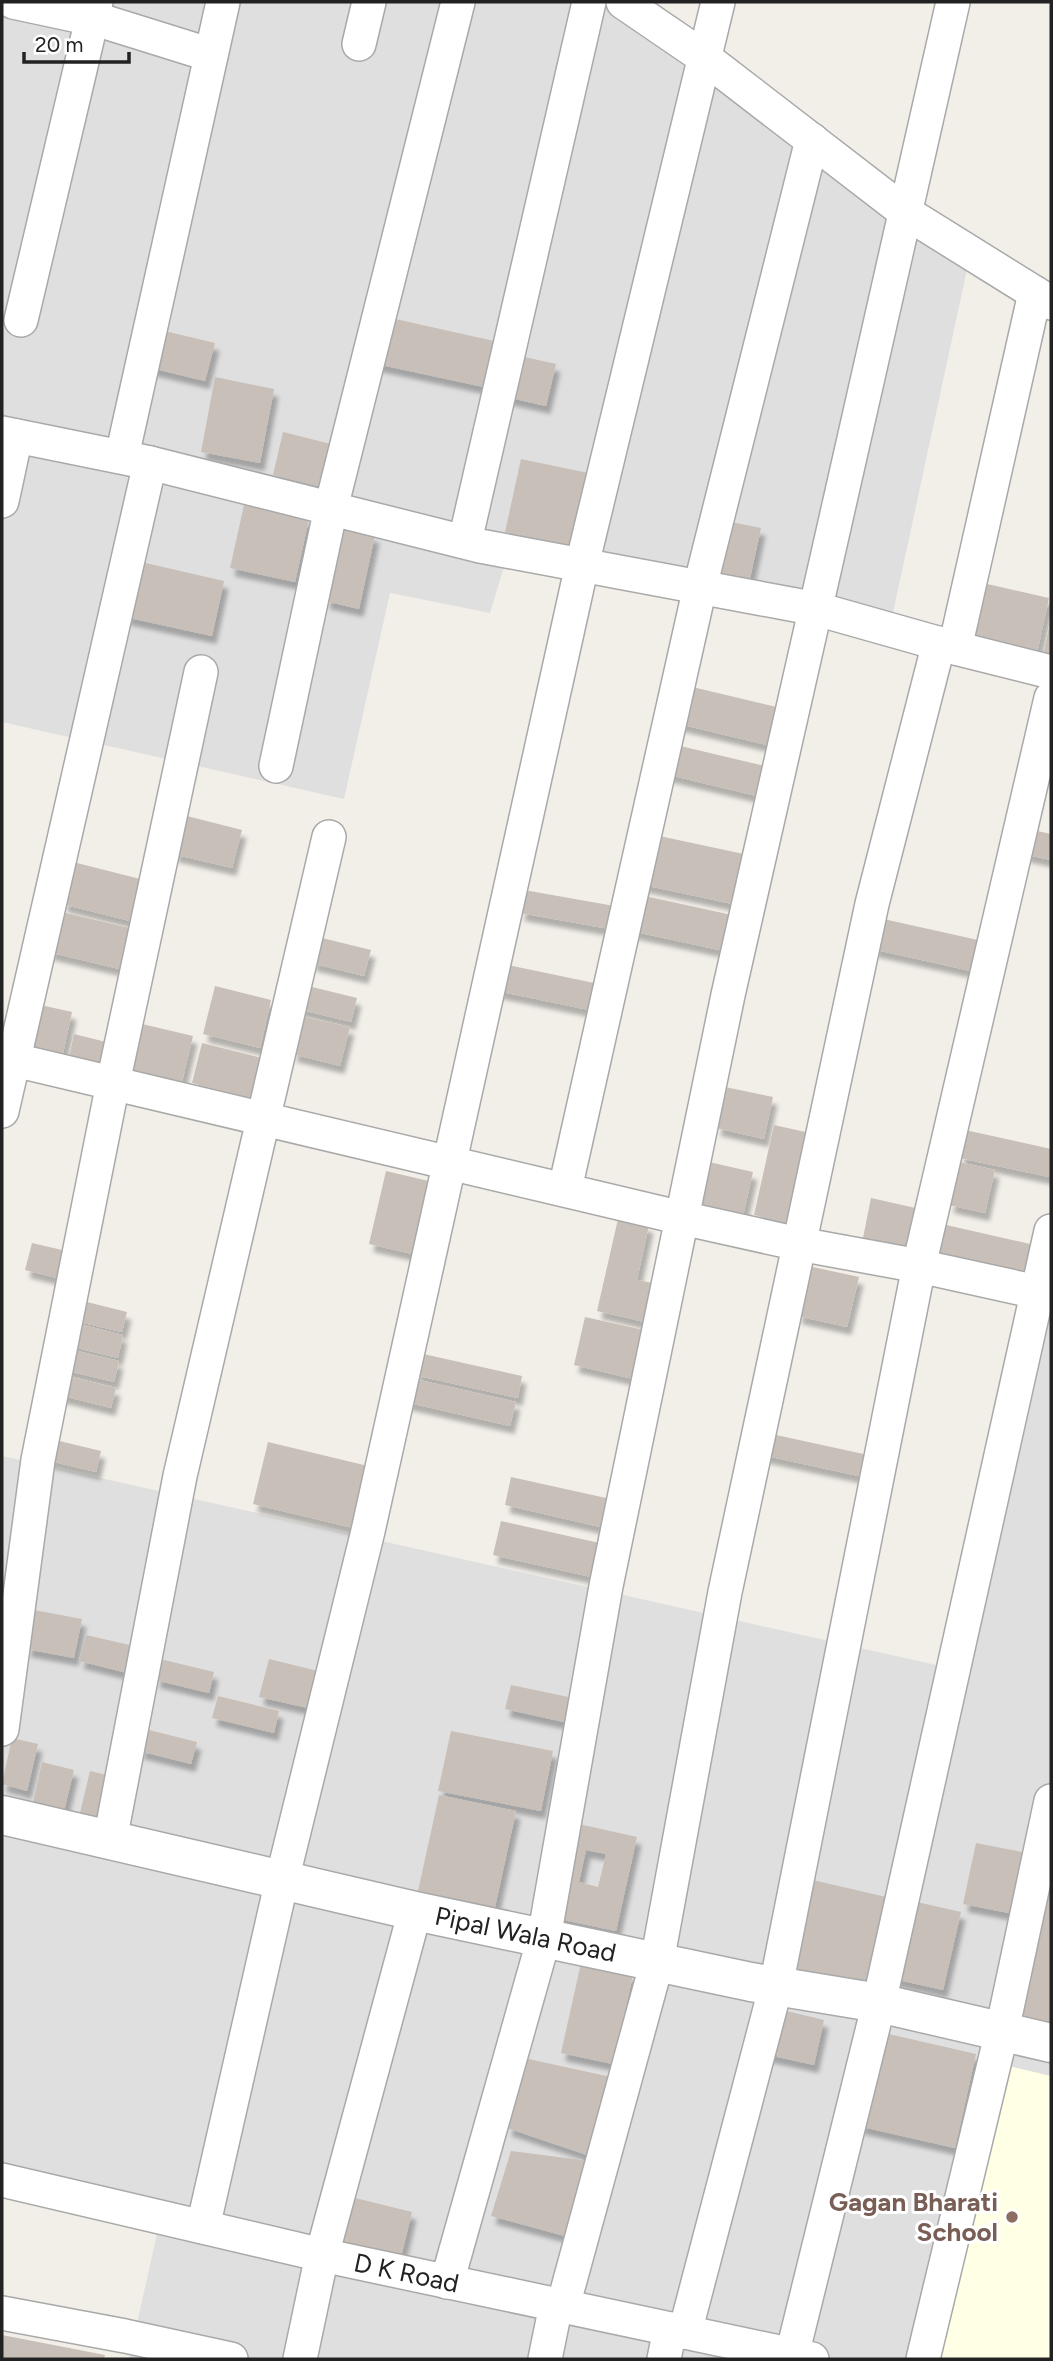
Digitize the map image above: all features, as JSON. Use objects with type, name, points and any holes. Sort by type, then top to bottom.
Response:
[{"type":"street","points":[[13,2],[94,10],[211,55]]},
{"type":"street","points":[[2,1111],[8,1058],[136,460],[223,2]]},
{"type":"street","points":[[359,44],[369,2]]},
{"type":"street","points":[[276,766],[331,508],[458,2]]},
{"type":"street","points":[[466,541],[589,2]]},
{"type":"street","points":[[545,2359],[657,1962],[724,1592],[872,904],[947,646],[1043,298],[905,212],[705,58],[623,2]]},
{"type":"street","points":[[202,2227],[282,1880],[369,1531],[582,565],[718,2]]},
{"type":"street","points":[[447,2282],[544,1938],[606,1586],[728,995],[954,2]]},
{"type":"street","points":[[21,320],[94,10]]},
{"type":"street","points":[[565,1189],[700,587],[812,140]]},
{"type":"street","points":[[2,501],[9,434],[136,460],[466,541],[817,609],[1051,672]]},
{"type":"street","points":[[2,1729],[38,1460],[113,1083],[201,672]]},
{"type":"street","points":[[673,2340],[776,1986],[919,1266],[1051,698]]},
{"type":"street","points":[[110,1840],[180,1476],[329,836]]},
{"type":"street","points":[[8,1058],[682,1218],[1044,1294]]},
{"type":"street","points":[[798,2358],[1044,1294],[1051,1231]]},
{"type":"street","points":[[923,2359],[1002,2031],[1051,1801]]},
{"type":"street","name":"Pipal Wala Road","points":[[2,1815],[415,1910],[751,1982],[879,2003],[1051,2043]]},
{"type":"street","points":[[300,2359],[322,2255],[415,1910]]},
{"type":"street","name":"D K Road","points":[[2,2180],[322,2255],[559,2305],[673,2340],[798,2358]]},
{"type":"street","points":[[2,2313],[231,2359]]},
{"type":"shaded area","points":[[2,2],[601,2],[968,265],[888,636],[510,547],[490,613],[390,593],[344,799],[2,722]]},
{"type":"shaded area","points":[[1031,1312],[1051,1317],[1051,2359],[129,2359],[161,2216],[2,2181],[2,1456],[954,1669]]},
{"type":"shaded area","name":"Gagan Bharati School","points":[[1009,2066],[1051,2076],[1051,2359],[941,2359]]},
{"type":"building","points":[[382,316],[503,343],[493,389],[372,363]]},
{"type":"building","points":[[156,329],[215,343],[205,381],[147,367]]},
{"type":"building","points":[[511,354],[556,364],[546,406],[502,396]]},
{"type":"building","points":[[215,377],[274,389],[260,463],[201,452]]},
{"type":"building","points":[[283,432],[331,444],[321,487],[273,475]]},
{"type":"building","points":[[521,459],[593,474],[577,548],[505,532]]},
{"type":"building","points":[[244,505],[309,519],[295,582],[230,568]]},
{"type":"building","points":[[726,521],[761,528],[747,592],[712,585]]},
{"type":"building","points":[[341,527],[375,535],[359,609],[325,601]]},
{"type":"building","points":[[137,561],[224,581],[212,636],[125,617]]},
{"type":"building","points":[[983,583],[1049,598],[1035,662],[968,647]]},
{"type":"building","points":[[1051,623],[1051,658],[1043,656]]},
{"type":"building","points":[[684,685],[785,709],[775,747],[675,723]]},
{"type":"building","points":[[672,744],[773,768],[765,798],[665,774]]},
{"type":"building","points":[[183,815],[242,830],[232,868],[173,854]]},
{"type":"building","points":[[1028,829],[1051,834],[1051,860],[1023,854]]},
{"type":"building","points":[[650,834],[753,856],[742,906],[639,884]]},
{"type":"building","points":[[73,862],[152,882],[142,924],[62,904]]},
{"type":"building","points":[[524,890],[620,907],[615,930],[520,913]]},
{"type":"building","points":[[640,895],[732,915],[724,951],[631,931]]},
{"type":"building","points":[[58,911],[142,931],[132,972],[48,952]]},
{"type":"building","points":[[879,918],[978,940],[971,971],[872,949]]},
{"type":"building","points":[[318,937],[371,950],[364,976],[311,963]]},
{"type":"building","points":[[503,964],[599,984],[594,1011],[497,991]]},
{"type":"building","points":[[304,985],[357,998],[351,1022],[298,1009]]},
{"type":"building","points":[[215,986],[271,1000],[260,1048],[203,1034]]},
{"type":"building","points":[[36,1004],[72,1012],[62,1058],[25,1048]]},
{"type":"building","points":[[301,1016],[350,1027],[340,1066],[292,1054]]},
{"type":"building","points":[[138,1023],[193,1036],[181,1086],[127,1073]]},
{"type":"building","points":[[74,1034],[110,1043],[104,1066],[69,1058]]},
{"type":"building","points":[[202,1043],[262,1058],[252,1098],[192,1083]]},
{"type":"building","points":[[725,1087],[773,1097],[764,1139],[716,1128]]},
{"type":"building","points":[[774,1125],[819,1135],[799,1226],[754,1215]]},
{"type":"building","points":[[965,1130],[1051,1149],[1049,1177],[959,1158]]},
{"type":"building","points":[[709,1162],[753,1172],[743,1216],[699,1207]]},
{"type":"building","points":[[959,1162],[995,1170],[985,1213],[949,1205]]},
{"type":"building","points":[[386,1171],[437,1183],[421,1256],[369,1244]]},
{"type":"building","points":[[871,1198],[920,1209],[910,1253],[862,1243]]},
{"type":"building","points":[[618,1219],[649,1225],[637,1280],[662,1285],[653,1324],[597,1311]]},
{"type":"building","points":[[942,1224],[1039,1246],[1032,1281],[934,1260]]},
{"type":"building","points":[[32,1243],[75,1253],[69,1281],[25,1270]]},
{"type":"building","points":[[808,1266],[859,1277],[847,1327],[797,1316]]},
{"type":"building","points":[[79,1300],[127,1312],[122,1332],[75,1321]]},
{"type":"building","points":[[585,1317],[653,1332],[642,1381],[574,1365]]},
{"type":"building","points":[[75,1323],[123,1335],[118,1358],[69,1346]]},
{"type":"building","points":[[69,1349],[119,1361],[114,1382],[64,1370]]},
{"type":"building","points":[[419,1353],[522,1376],[518,1398],[414,1375]]},
{"type":"building","points":[[64,1375],[116,1388],[111,1408],[59,1395]]},
{"type":"building","points":[[410,1378],[516,1402],[510,1426],[405,1402]]},
{"type":"building","points":[[767,1433],[868,1455],[863,1477],[762,1455]]},
{"type":"building","points":[[47,1438],[101,1451],[96,1472],[42,1459]]},
{"type":"building","points":[[268,1442],[368,1466],[353,1528],[253,1504]]},
{"type":"building","points":[[511,1477],[615,1500],[609,1529],[505,1505]]},
{"type":"building","points":[[501,1521],[604,1544],[596,1578],[493,1555]]},
{"type":"building","points":[[34,1610],[82,1619],[74,1658],[26,1649]]},
{"type":"building","points":[[86,1635],[134,1646],[127,1673],[79,1661]]},
{"type":"building","points":[[160,1659],[214,1672],[209,1693],[155,1680]]},
{"type":"building","points":[[269,1659],[326,1673],[317,1710],[259,1697]]},
{"type":"building","points":[[511,1685],[578,1699],[573,1724],[505,1709]]},
{"type":"building","points":[[218,1696],[279,1711],[274,1733],[212,1718]]},
{"type":"building","points":[[145,1729],[197,1742],[191,1764],[139,1751]]},
{"type":"building","points":[[451,1731],[553,1751],[541,1811],[438,1791]]},
{"type":"building","points":[[12,1738],[38,1744],[27,1791],[2,1784]]},
{"type":"building","points":[[42,1762],[74,1770],[63,1815],[32,1807]]},
{"type":"building","points":[[90,1771],[115,1777],[104,1824],[79,1817]]},
{"type":"building","points":[[439,1795],[516,1811],[495,1907],[418,1891]]},
{"type":"building","points":[[570,1822],[637,1837],[616,1931],[549,1917]],"holes":[[[586,1850],[606,1854],[598,1887],[579,1882]]]},
{"type":"building","points":[[976,1843],[1027,1853],[1014,1914],[963,1904]]},
{"type":"building","points":[[804,1878],[886,1897],[865,1990],[782,1971]]},
{"type":"building","points":[[1039,1889],[1051,1892],[1051,2036],[1008,2025]]},
{"type":"building","points":[[908,1900],[961,1912],[943,1990],[890,1978]]},
{"type":"building","points":[[581,1963],[633,1975],[613,2064],[561,2053]]},
{"type":"building","points":[[774,2008],[824,2020],[814,2065],[764,2054]]},
{"type":"building","points":[[880,2032],[976,2054],[955,2148],[858,2126]]},
{"type":"building","points":[[524,2058],[611,2077],[593,2157],[507,2128]]},
{"type":"building","points":[[511,2151],[590,2161],[572,2238],[491,2216]]},
{"type":"building","points":[[347,2196],[412,2212],[400,2261],[335,2245]]},
{"type":"building","points":[[2,2335],[105,2355],[104,2359],[2,2359]]},
{"type":"place","name":"Gagan Bharati School","points":[[1012,2217]]}]
